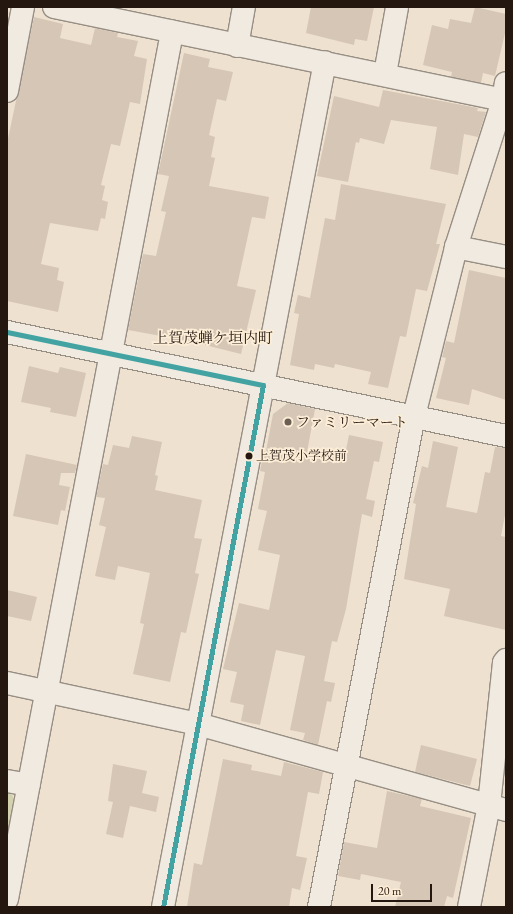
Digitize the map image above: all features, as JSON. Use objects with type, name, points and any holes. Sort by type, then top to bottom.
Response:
[{"type":"street","points":[[7,91],[23,7]]},
{"type":"street","points":[[54,7],[236,46],[505,95],[456,247],[414,416],[319,907]]},
{"type":"street","points":[[236,46],[244,7]]},
{"type":"street","points":[[385,74],[397,7]]},
{"type":"street","points":[[7,899],[172,32]]},
{"type":"street","points":[[163,907],[325,62]]},
{"type":"street","points":[[456,247],[506,257]]},
{"type":"street","points":[[7,332],[506,436]]},
{"type":"street","points":[[469,907],[498,807],[504,663],[506,660]]},
{"type":"street","points":[[7,683],[198,724],[498,807]]},
{"type":"street","points":[[7,780],[28,785]]},
{"type":"shaded area","points":[[7,791],[10,792],[18,805],[7,857]]},
{"type":"building","points":[[311,7],[374,7],[367,41],[355,39],[354,45],[306,33]]},
{"type":"building","points":[[475,7],[506,14],[506,29],[495,76],[483,73],[481,83],[451,77],[452,72],[423,65],[432,25],[448,29],[450,19],[471,23]]},
{"type":"building","points":[[34,17],[63,24],[60,38],[91,45],[95,28],[118,33],[117,37],[138,41],[134,56],[147,59],[140,104],[130,102],[120,146],[111,144],[101,185],[105,186],[102,200],[108,202],[105,219],[101,218],[98,231],[50,223],[41,264],[59,268],[57,280],[64,282],[58,312],[7,301],[7,143]]},
{"type":"building","points":[[184,53],[210,59],[208,67],[233,72],[226,101],[217,99],[209,135],[215,137],[211,157],[215,158],[209,186],[269,197],[265,219],[252,217],[237,286],[256,290],[241,354],[189,341],[128,330],[143,254],[156,256],[166,212],[161,211],[169,176],[158,174]]},
{"type":"building","points":[[383,90],[478,108],[477,111],[486,112],[478,137],[464,134],[458,175],[430,169],[437,127],[391,120],[384,144],[360,138],[359,143],[356,142],[348,182],[317,176],[334,96],[379,107]]},
{"type":"building","points":[[341,184],[446,204],[436,244],[440,244],[427,291],[416,289],[406,337],[400,336],[388,388],[368,384],[371,372],[335,364],[334,368],[315,364],[314,370],[290,365],[299,314],[294,313],[298,295],[310,298],[325,218],[335,220]]},
{"type":"building","points":[[469,270],[506,278],[506,400],[472,389],[469,405],[436,398],[446,358],[442,357],[446,341],[454,343]]},
{"type":"building","points":[[29,366],[58,373],[60,367],[86,373],[76,417],[50,412],[51,408],[21,402]]},
{"type":"building","points":[[288,403],[315,409],[307,452],[344,460],[349,435],[383,442],[379,462],[374,461],[366,499],[375,501],[372,517],[362,514],[346,609],[337,642],[332,641],[324,681],[335,683],[331,702],[327,701],[318,745],[303,740],[305,733],[290,730],[305,656],[276,650],[260,725],[241,721],[244,705],[230,702],[237,672],[223,669],[239,603],[269,610],[280,555],[258,550],[267,511],[258,509],[265,472],[260,471],[264,451],[266,451],[273,414]]},
{"type":"building","points":[[132,436],[162,442],[155,475],[158,476],[155,490],[202,500],[194,538],[202,539],[195,573],[199,574],[186,633],[181,632],[170,682],[133,674],[144,624],[140,623],[150,573],[118,566],[115,580],[95,576],[106,527],[99,525],[105,498],[96,497],[103,464],[108,465],[113,445],[129,448]]},
{"type":"building","points":[[433,441],[458,447],[446,507],[477,513],[485,472],[490,473],[495,447],[506,448],[506,510],[501,536],[506,537],[506,630],[444,616],[450,589],[404,579],[416,504],[413,503],[422,466],[428,468]]},
{"type":"building","points":[[26,454],[77,465],[75,473],[61,473],[59,485],[70,487],[65,511],[61,510],[58,525],[13,516]]},
{"type":"building","points":[[7,590],[37,597],[31,621],[7,616]]},
{"type":"building","points":[[421,745],[477,759],[470,786],[415,772]]},
{"type":"building","points":[[223,759],[252,765],[251,770],[281,776],[284,762],[323,772],[319,794],[308,792],[296,856],[307,858],[300,890],[292,888],[289,907],[187,907],[194,863],[202,865]]},
{"type":"building","points":[[113,764],[147,771],[142,793],[159,797],[156,812],[130,806],[123,838],[106,834],[113,802],[108,801]]},
{"type":"building","points":[[387,791],[422,799],[420,806],[471,818],[453,898],[447,896],[444,907],[395,907],[401,882],[361,874],[360,880],[338,876],[344,842],[377,848]]},
{"type":"transit line","points":[[7,332],[263,385],[163,907]]},
{"type":"place","name":"ファミリーマート","points":[[288,422]]},
{"type":"place","name":"上賀茂小学校前","points":[[249,456]]},
{"type":"district","name":"上賀茂蝉ケ垣内町","points":[[213,338]]}]
